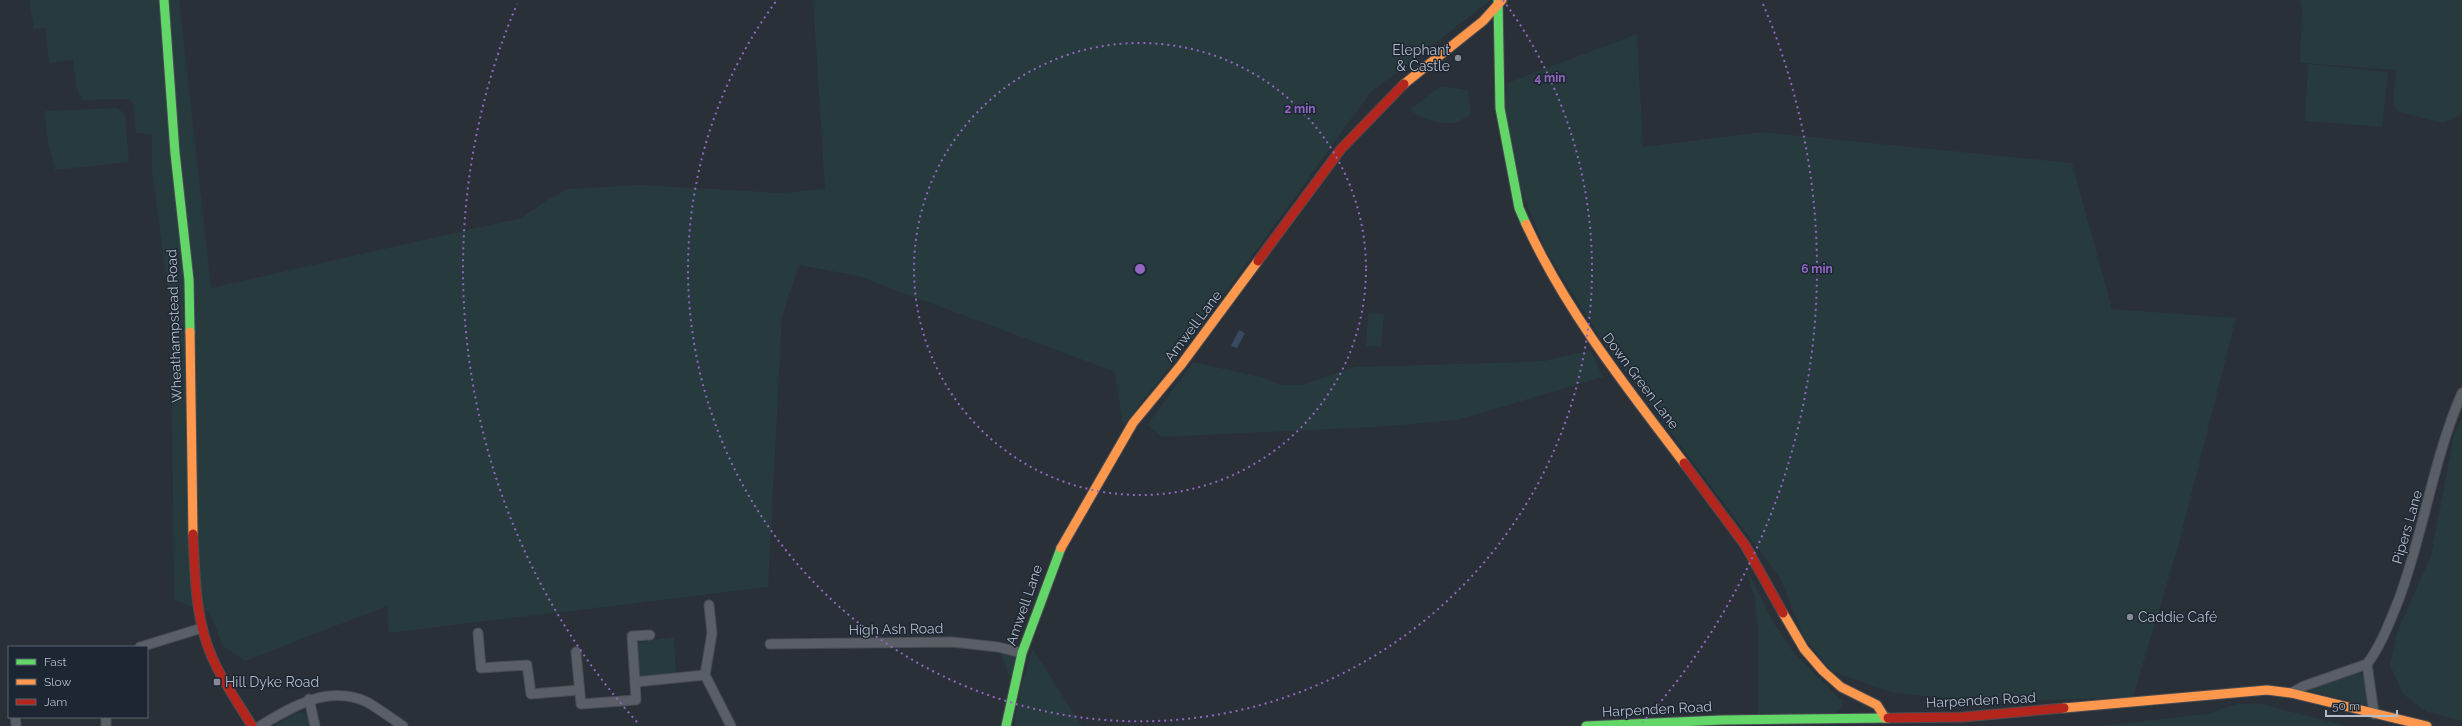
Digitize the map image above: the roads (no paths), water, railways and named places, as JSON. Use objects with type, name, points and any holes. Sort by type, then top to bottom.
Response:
[{"type":"street","name":"Wheathampstead Road","points":[[164,0],[175,154],[189,280],[193,561],[202,628],[218,670],[252,726]]},
{"type":"street","name":"Amwell Lane","points":[[1006,726],[1022,653],[1057,555],[1133,423],[1181,365],[1341,149],[1397,89],[1484,22],[1500,2]]},
{"type":"street","name":"Down Green Lane","points":[[1500,2],[1500,108],[1519,208],[1538,250],[1602,354],[1745,545],[1804,649],[1823,671],[1841,687],[1877,705],[1885,718]]},
{"type":"street","name":"Pipers Lane","points":[[2367,664],[2385,632],[2410,570],[2439,462],[2462,393]]},
{"type":"street","points":[[709,605],[712,633],[705,675],[731,726]]},
{"type":"street","points":[[143,646],[202,628]]},
{"type":"street","points":[[478,633],[481,668],[527,665],[531,694],[579,690]]},
{"type":"street","points":[[576,652],[581,704],[636,700],[632,636],[650,635]]},
{"type":"street","name":"High Ash Road","points":[[770,644],[952,642],[998,647],[1022,653]]},
{"type":"street","points":[[2291,693],[2304,686],[2367,664],[2374,714],[2427,726]]},
{"type":"street","points":[[636,682],[705,675]]},
{"type":"street","name":"Harpenden Road","points":[[1586,726],[1722,720],[1963,718],[2267,690],[2291,693],[2374,714]]},
{"type":"street","points":[[260,726],[310,699],[326,696],[347,696],[366,702],[403,726]]},
{"type":"street","points":[[310,699],[315,726]]},
{"type":"water","points":[[1239,330],[1245,333],[1237,348],[1231,346]]},
{"type":"place","name":"Elephant & Castle","points":[[1458,58]]},
{"type":"place","name":"Caddie Café","points":[[2130,617]]},
{"type":"place","name":"Hill Dyke Road","points":[[217,682]]}]
